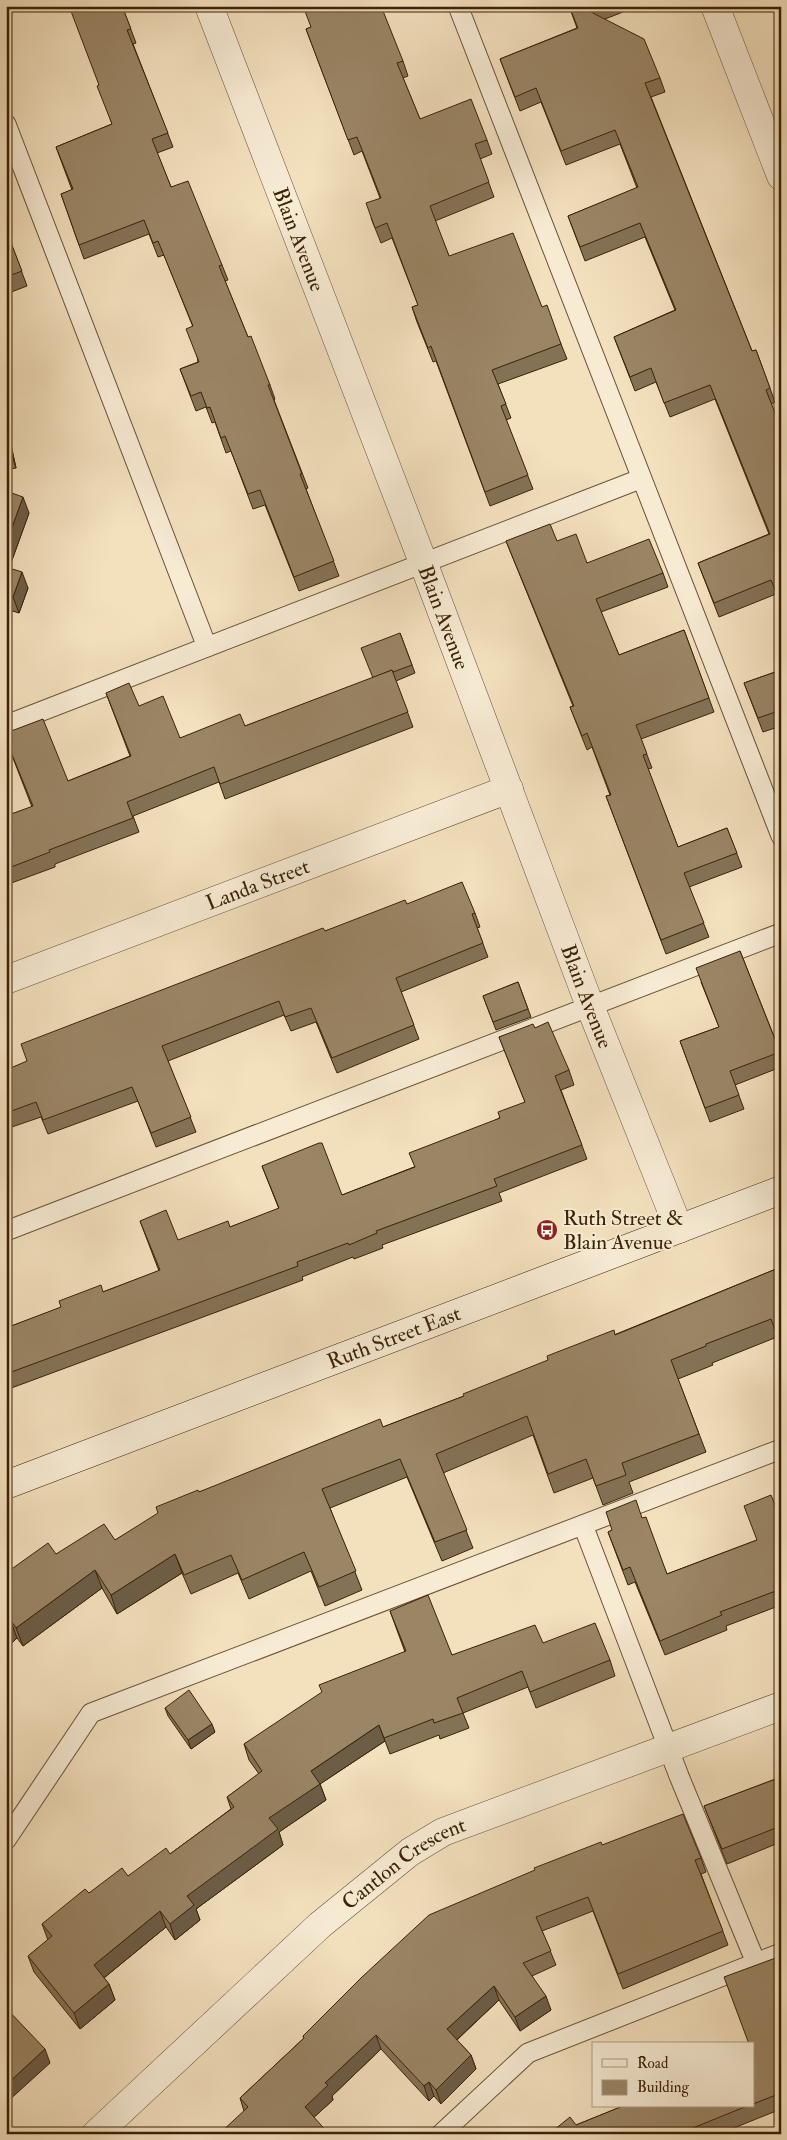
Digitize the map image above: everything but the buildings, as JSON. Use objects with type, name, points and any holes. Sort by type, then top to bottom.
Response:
[{"type":"street","name":"Blain Avenue","points":[[209,6],[423,562],[590,1006],[679,1229]]},
{"type":"street","points":[[715,6],[781,176]]},
{"type":"street","name":"Landa Street","points":[[6,980],[509,789]]},
{"type":"street","name":"Ruth Street East","points":[[6,1485],[781,1190]]},
{"type":"street","name":"Cantlon Crescent","points":[[96,2134],[320,1925],[410,1852],[443,1832],[781,1706]]},
{"type":"lane","points":[[458,6],[640,479],[781,836]]},
{"type":"lane","points":[[6,124],[207,647]]},
{"type":"lane","points":[[6,725],[640,479]]},
{"type":"lane","points":[[6,1231],[781,932]]},
{"type":"lane","points":[[6,1840],[91,1713],[781,1449]]},
{"type":"lane","points":[[583,1525],[669,1749],[756,1963]]},
{"type":"lane","points":[[441,2134],[528,2053],[781,1953]]},
{"type":"place","name":"Ruth Street & Blain Avenue","points":[[547,1230]]}]
